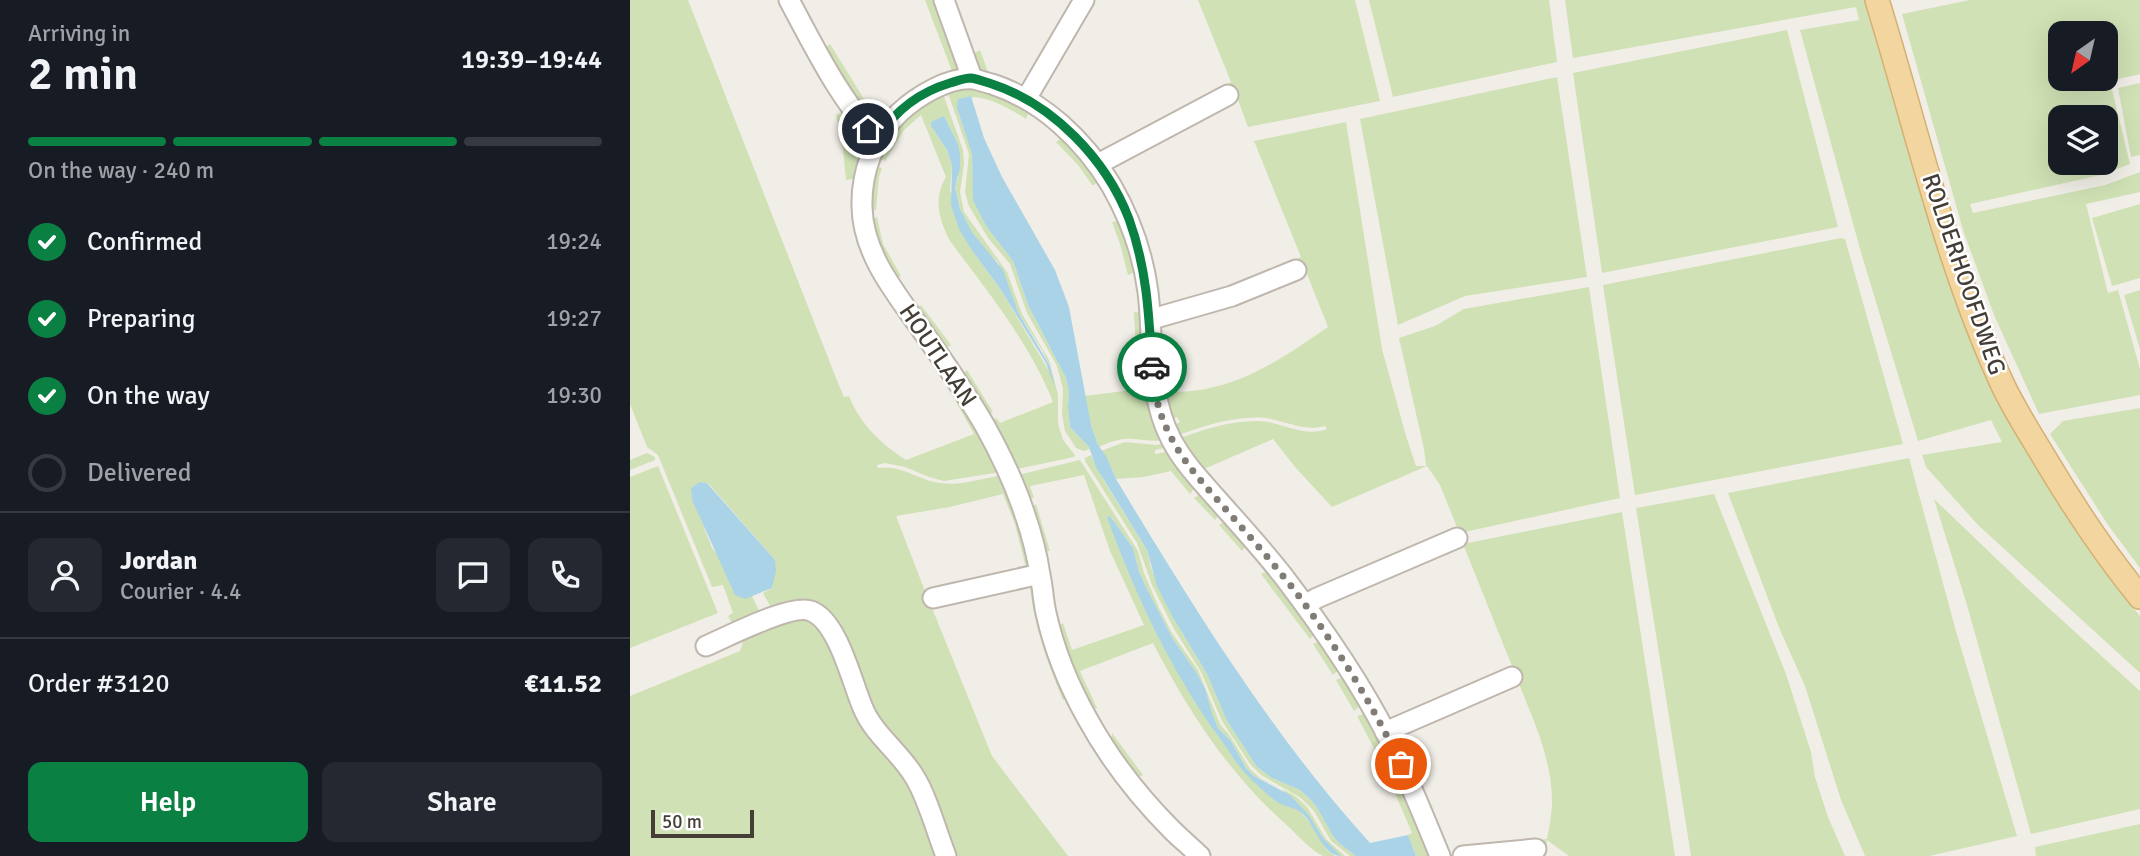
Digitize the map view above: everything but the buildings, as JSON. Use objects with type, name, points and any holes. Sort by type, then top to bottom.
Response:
[{"type":"main road","name":"ROLDERHOOFDWEG","points":[[1877,0],[1945,232],[2001,380],[2079,517],[2140,597]]},
{"type":"street","points":[[789,0],[854,110],[868,129],[879,136]]},
{"type":"street","points":[[944,0],[972,78],[1026,99],[1063,126],[1098,164],[1128,217],[1144,270],[1156,394],[1171,439],[1190,469],[1270,559],[1347,667],[1385,732],[1440,856]]},
{"type":"street","points":[[1026,99],[1084,0]]},
{"type":"street","name":"HOUTLAAN","points":[[972,78],[926,91],[897,114],[879,136],[866,170],[863,187],[862,206],[868,244],[888,282],[961,386],[1008,473],[1024,512],[1040,573],[1044,606],[1051,632],[1088,720],[1140,793],[1199,856]]},
{"type":"street","points":[[1098,164],[1228,95]]},
{"type":"street","points":[[1150,317],[1159,317],[1232,296],[1296,270]]},
{"type":"street","points":[[1305,605],[1457,538]]},
{"type":"street","points":[[933,598],[1040,573]]},
{"type":"street","points":[[706,646],[787,612],[802,608],[819,615],[833,633],[870,725],[903,759],[916,779],[946,856]]},
{"type":"street","points":[[1385,732],[1512,677]]},
{"type":"street","points":[[1463,856],[1536,849]]},
{"type":"green space","points":[[630,0],[688,0],[836,378],[844,397],[849,396],[865,424],[880,440],[906,460],[974,434],[955,400],[962,398],[1001,472],[944,481],[885,463],[877,465],[878,468],[895,468],[934,482],[949,484],[1003,475],[1033,566],[1026,568],[1015,524],[1003,494],[896,516],[925,591],[938,588],[946,605],[932,608],[992,756],[1068,856],[951,856],[879,724],[826,616],[774,613],[763,593],[772,588],[775,560],[708,483],[700,482],[691,494],[712,548],[752,596],[763,619],[733,624],[728,616],[733,613],[723,585],[712,587],[658,455],[647,447],[630,404]]},
{"type":"green space","points":[[925,0],[939,0],[963,70],[927,87],[923,82],[952,71]]},
{"type":"green space","points":[[1198,0],[1355,0],[1380,101],[1248,127],[1238,100],[1206,116],[1227,91],[1223,86],[1231,82]]},
{"type":"green space","points":[[1369,0],[1549,0],[1557,62],[1393,97]]},
{"type":"green space","points":[[1565,0],[1867,0],[1954,298],[1981,363],[2020,441],[2094,558],[2140,616],[2140,673],[1978,525],[1926,467],[1922,455],[2002,442],[1991,420],[1918,441],[1860,249],[1800,30],[1859,20],[1856,7],[1573,58]]},
{"type":"green space","points":[[1970,0],[2140,0],[2140,74],[2118,79],[2118,21],[2048,21],[2048,91],[2112,91],[2116,105],[2048,105],[2048,175],[2101,175],[1970,204],[1973,213],[2105,185],[2140,172],[2140,192],[2086,204],[2108,293],[2118,290],[2140,369],[2140,395],[2039,414],[1994,315],[1963,230],[1902,14]]},
{"type":"green space","points":[[1055,30],[1026,89],[981,77],[969,56],[980,50],[988,72],[1022,86]]},
{"type":"green space","points":[[1787,30],[1838,227],[1602,273],[1573,73]]},
{"type":"green space","points":[[830,44],[877,120],[884,112],[888,118],[877,127],[822,50]]},
{"type":"green space","points":[[1557,77],[1587,277],[1465,296],[1398,325],[1360,119]]},
{"type":"green space","points":[[2140,83],[2140,155],[2131,157],[2118,88]]},
{"type":"green space","points":[[974,85],[1030,109],[1026,119],[985,99],[958,99],[959,114],[972,153],[974,200],[986,226],[1013,261],[1028,305],[1066,378],[1070,427],[1089,447],[1090,449],[1084,451],[1076,448],[1065,431],[1062,414],[1063,389],[1056,364],[1027,313],[1010,264],[988,238],[969,206],[965,192],[969,154],[947,90]]},
{"type":"green space","points":[[942,91],[963,150],[960,192],[964,212],[1007,272],[1022,314],[1049,360],[1058,395],[1058,424],[1063,440],[1074,457],[1012,470],[989,425],[996,418],[1000,423],[1053,402],[1020,338],[946,233],[940,217],[939,201],[946,177],[921,115],[903,131],[885,161],[880,159],[888,134],[899,121]],"holes":[[[944,116],[958,144],[958,178],[955,186],[960,209],[972,232],[998,262],[1018,312],[1042,350],[1052,376],[999,287],[971,249],[950,190],[952,166],[947,150],[931,126]]]},
{"type":"green space","points":[[849,110],[869,142],[859,178],[846,180],[836,115]]},
{"type":"green space","points":[[2118,114],[2130,164],[2118,169]]},
{"type":"green space","points":[[1346,122],[1382,349],[1416,466],[1426,466],[1424,449],[1399,338],[1435,326],[1464,309],[1589,287],[1620,498],[1460,533],[1415,552],[1410,547],[1457,527],[1440,485],[1427,466],[1332,507],[1273,439],[1204,469],[1235,504],[1229,506],[1177,439],[1246,421],[1266,422],[1310,432],[1327,429],[1325,426],[1303,427],[1274,419],[1243,418],[1175,436],[1174,423],[1175,425],[1180,422],[1177,417],[1173,419],[1166,415],[1159,323],[1167,392],[1212,388],[1233,382],[1272,363],[1328,327],[1307,274],[1273,289],[1276,268],[1301,257],[1254,141]]},
{"type":"green space","points":[[1065,136],[1100,179],[1094,185],[1056,142]]},
{"type":"green space","points":[[873,166],[882,168],[876,210],[871,211]]},
{"type":"green space","points":[[2140,204],[2140,278],[2112,286],[2092,218]]},
{"type":"green space","points":[[877,217],[883,244],[901,276],[892,280],[868,220]]},
{"type":"green space","points":[[1122,220],[1138,271],[1128,275],[1112,222]]},
{"type":"green space","points":[[1845,239],[1903,444],[1635,495],[1603,285]]},
{"type":"green space","points":[[2140,290],[2140,349],[2124,295]]},
{"type":"green space","points":[[921,305],[951,345],[942,350],[914,312]]},
{"type":"green space","points":[[1134,312],[1144,313],[1147,364],[1137,368]]},
{"type":"green space","points":[[967,370],[993,412],[984,415],[960,377]]},
{"type":"green space","points":[[1138,373],[1148,375],[1166,439],[1123,439],[1099,447],[1085,396],[1139,389]]},
{"type":"green space","points":[[2140,408],[2140,568],[2108,525],[2050,434],[2063,421]]},
{"type":"green space","points":[[1125,442],[1156,445],[1167,443],[1169,447],[1155,450],[1155,454],[1171,451],[1196,486],[1190,494],[1171,471],[1116,479],[1101,451]]},
{"type":"green space","points":[[647,453],[655,457],[655,460],[630,470],[630,460]]},
{"type":"green space","points":[[1091,455],[1147,550],[1151,568],[1172,616],[1207,674],[1227,721],[1257,767],[1272,778],[1300,790],[1309,798],[1333,836],[1356,856],[1350,856],[1331,841],[1314,811],[1301,798],[1261,775],[1250,764],[1222,721],[1201,672],[1174,629],[1152,585],[1137,543],[1085,461],[1085,458]]},
{"type":"green space","points":[[1909,458],[1956,631],[2017,836],[1929,856],[1865,856],[1841,800],[1805,686],[1780,630],[1728,493]]},
{"type":"green space","points":[[1080,460],[1138,551],[1159,608],[1172,633],[1198,670],[1220,724],[1250,769],[1260,778],[1282,789],[1254,776],[1246,768],[1231,741],[1218,728],[1205,688],[1173,639],[1147,589],[1133,548],[1110,516],[1108,517],[1139,595],[1162,644],[1247,774],[1280,803],[1293,806],[1301,812],[1326,849],[1335,856],[1320,855],[1311,848],[1269,809],[1230,766],[1181,694],[1153,643],[1080,671],[1097,708],[1088,710],[1055,628],[1063,623],[1072,650],[1144,625],[1110,551],[1084,475],[1030,486],[1034,498],[1025,499],[1014,476]]},
{"type":"green space","points":[[658,466],[718,613],[630,648],[630,477]]},
{"type":"green space","points":[[1203,493],[1221,512],[1215,520],[1194,498]]},
{"type":"green space","points":[[1714,494],[1786,674],[1811,752],[1815,777],[1845,856],[1691,856],[1636,508]]},
{"type":"green space","points":[[1934,499],[2140,691],[2140,809],[2031,834],[1967,605]]},
{"type":"green space","points":[[1036,504],[1050,551],[1041,552],[1028,509]]},
{"type":"green space","points":[[1622,512],[1675,856],[1569,856],[1547,840],[1546,856],[1539,856],[1510,842],[1547,839],[1552,806],[1550,774],[1537,729],[1519,684],[1483,686],[1479,681],[1512,666],[1463,544]]},
{"type":"green space","points":[[1228,520],[1248,543],[1242,551],[1219,525]]},
{"type":"green space","points":[[1271,570],[1317,631],[1310,639],[1261,574]]},
{"type":"green space","points":[[1032,582],[1069,695],[1063,700],[1042,645],[1030,587],[994,594],[994,588]]},
{"type":"green space","points":[[788,617],[819,620],[907,775],[938,856],[630,856],[630,696],[740,651],[745,635]]},
{"type":"green space","points":[[1323,640],[1340,668],[1333,675],[1313,644]]},
{"type":"green space","points":[[1346,676],[1362,704],[1354,711],[1336,680]]},
{"type":"green space","points":[[1367,713],[1384,746],[1376,752],[1357,716]]},
{"type":"green space","points":[[1112,733],[1143,775],[1134,780],[1106,742]]},
{"type":"green space","points":[[1399,777],[1432,856],[1416,856],[1408,835],[1412,833],[1389,779]]},
{"type":"green space","points":[[1282,789],[1307,807],[1326,839],[1345,856],[1334,851],[1315,825]]},
{"type":"green space","points":[[2140,824],[2140,856],[2036,856],[2035,847]]},
{"type":"water","points":[[971,96],[984,138],[1002,177],[1055,270],[1069,307],[1091,425],[1116,479],[1234,667],[1299,758],[1370,843],[1408,835],[1416,856],[1356,856],[1333,836],[1309,798],[1300,790],[1272,778],[1257,767],[1227,721],[1207,674],[1157,586],[1147,550],[1096,467],[1089,447],[1070,427],[1066,378],[1028,305],[1013,261],[986,226],[973,200],[972,154],[957,108],[958,99]]},
{"type":"water","points":[[944,116],[958,144],[960,155],[955,187],[960,209],[972,232],[1003,270],[1018,312],[1050,366],[1055,388],[1046,363],[959,229],[951,205],[952,166],[947,150],[931,126],[931,122]]},
{"type":"water","points":[[700,482],[707,483],[775,560],[776,571],[772,588],[745,599],[735,595],[692,500],[691,488]]},
{"type":"water","points":[[1110,516],[1133,548],[1147,589],[1173,639],[1205,688],[1218,728],[1231,741],[1246,768],[1254,776],[1290,795],[1308,814],[1323,838],[1341,856],[1335,855],[1324,846],[1303,814],[1276,801],[1247,775],[1203,714],[1171,661],[1142,604],[1107,517]]},
{"type":"way so far","points":[[1152,367],[1165,425],[1185,462],[1270,559],[1305,605],[1347,667],[1401,764]]},
{"type":"route","points":[[868,129],[879,136],[897,114],[926,91],[972,78],[1026,99],[1063,126],[1098,164],[1128,217],[1148,293],[1152,367]]}]
